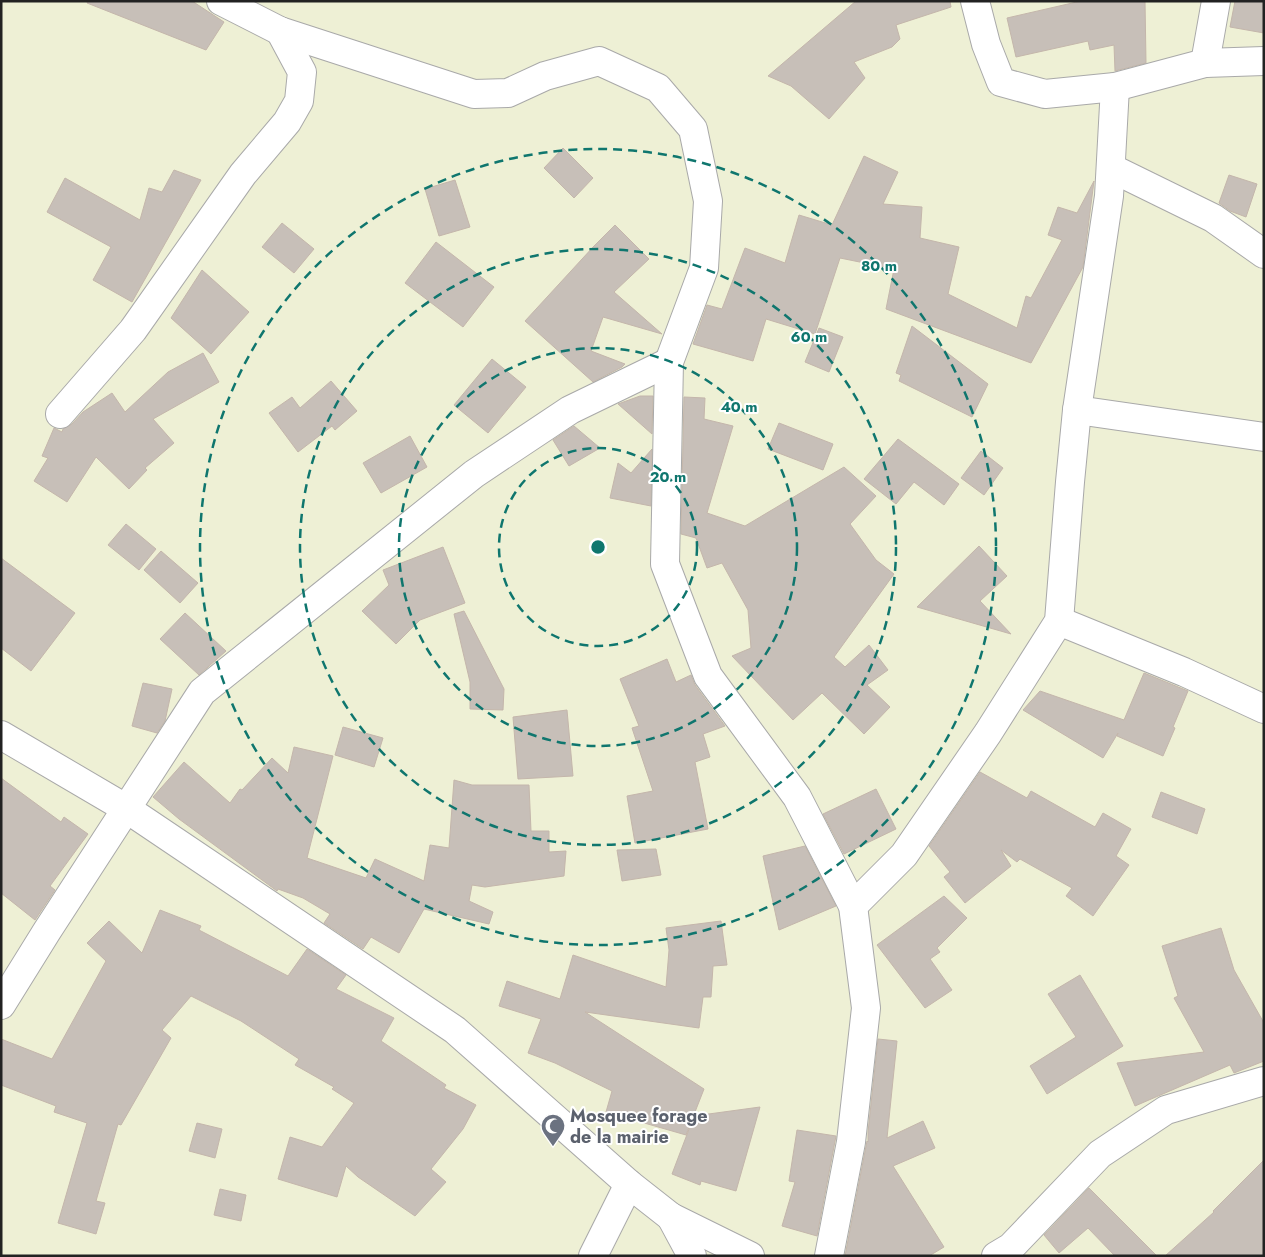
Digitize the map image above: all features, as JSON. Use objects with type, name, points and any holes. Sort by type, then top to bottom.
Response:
[{"type":"street","points":[[222,1],[280,31],[474,94],[508,93],[546,76],[599,61],[658,88],[693,129],[708,201],[704,268],[668,362],[664,564],[708,676],[796,797],[853,906],[866,1008],[851,1142],[829,1256]]},
{"type":"street","points":[[975,1],[986,44],[1001,82],[1045,94],[1115,87],[1205,64],[1264,61]]},
{"type":"street","points":[[1205,64],[1216,1]]},
{"type":"street","points":[[60,414],[133,330],[243,174],[287,122],[298,101],[302,72],[280,31]]},
{"type":"street","points":[[853,906],[904,855],[988,733],[1060,621],[1077,410],[1109,196],[1115,87]]},
{"type":"street","points":[[1110,168],[1213,218],[1264,254]]},
{"type":"street","points":[[1,1005],[202,692],[474,474],[570,410],[668,362]]},
{"type":"street","points":[[1077,410],[1264,437]]},
{"type":"street","points":[[1060,621],[1184,672],[1264,709]]},
{"type":"street","points":[[1,735],[127,808],[456,1030],[629,1184],[672,1217],[750,1256]]},
{"type":"street","points":[[996,1256],[1011,1247],[1100,1154],[1166,1110],[1264,1081]]},
{"type":"street","points":[[593,1256],[629,1184]]},
{"type":"street","points":[[672,1217],[692,1256]]},
{"type":"green space","points":[[1,1],[1264,1],[1264,1256],[1,1256]]},
{"type":"building","points":[[88,1],[192,1],[224,22],[206,50],[87,3]]},
{"type":"building","points":[[856,1],[950,1],[951,7],[896,25],[900,39],[892,47],[854,62],[865,78],[829,119],[791,86],[768,76]]},
{"type":"building","points":[[1081,1],[1145,1],[1146,63],[1115,71],[1114,45],[1090,50],[1088,41],[1016,57],[1007,18]]},
{"type":"building","points":[[1235,1],[1264,1],[1264,33],[1230,27]]},
{"type":"building","points":[[563,148],[593,178],[574,198],[544,168]]},
{"type":"building","points":[[864,156],[898,172],[883,204],[922,207],[920,238],[959,247],[948,294],[1017,328],[1026,296],[1031,298],[1062,240],[1048,235],[1058,207],[1077,213],[1094,181],[1083,267],[1031,363],[886,309],[894,269],[840,258],[815,334],[766,319],[753,361],[693,344],[707,305],[722,309],[745,248],[785,263],[799,215],[832,225]]},
{"type":"building","points":[[174,170],[201,180],[132,302],[93,280],[111,247],[47,212],[65,178],[140,220],[149,188],[162,192]]},
{"type":"building","points":[[1229,175],[1257,184],[1246,217],[1230,211],[1219,203]]},
{"type":"building","points":[[455,180],[470,227],[439,236],[425,189]]},
{"type":"building","points":[[282,223],[314,249],[294,273],[262,247]]},
{"type":"building","points":[[615,225],[649,259],[614,292],[662,334],[603,317],[591,351],[625,364],[593,382],[525,321]]},
{"type":"building","points":[[436,242],[494,287],[463,327],[405,283]]},
{"type":"building","points":[[202,270],[249,312],[211,354],[171,318]]},
{"type":"building","points":[[912,326],[988,384],[972,417],[899,381],[901,375],[896,373]]},
{"type":"building","points":[[819,328],[843,337],[829,372],[805,362]]},
{"type":"building","points":[[203,353],[219,382],[153,419],[174,443],[145,468],[147,470],[129,489],[96,457],[67,502],[34,481],[48,458],[42,456],[54,428],[62,432],[83,412],[112,393],[125,412],[168,372]]},
{"type":"building","points":[[492,359],[526,387],[488,433],[454,405]]},
{"type":"building","points":[[331,381],[357,411],[335,430],[332,426],[298,452],[269,413],[292,397],[300,408]]},
{"type":"building","points":[[640,396],[653,396],[652,434],[618,404]]},
{"type":"building","points":[[684,397],[705,398],[704,419],[733,426],[707,513],[745,526],[844,467],[876,496],[850,524],[876,560],[894,574],[834,657],[845,667],[869,645],[888,670],[867,685],[890,707],[864,734],[822,693],[793,720],[732,656],[751,648],[748,610],[722,563],[707,568],[696,538],[681,534]]},
{"type":"building","points":[[779,423],[833,444],[823,470],[768,449]]},
{"type":"building","points":[[574,426],[600,448],[569,466],[553,440]]},
{"type":"building","points":[[410,436],[427,467],[381,493],[363,463]]},
{"type":"building","points":[[898,439],[959,484],[944,505],[914,482],[896,504],[864,479]]},
{"type":"building","points":[[652,449],[651,506],[610,498],[618,463],[631,473]]},
{"type":"building","points":[[981,451],[1003,468],[984,495],[961,478]]},
{"type":"building","points":[[126,524],[156,549],[139,570],[108,545]]},
{"type":"building","points":[[979,546],[1007,576],[980,601],[1011,634],[917,607]]},
{"type":"building","points":[[443,547],[465,603],[420,620],[396,644],[362,611],[389,585],[383,570]]},
{"type":"building","points":[[161,551],[198,583],[180,603],[144,570]]},
{"type":"building","points":[[1,558],[75,613],[31,671],[1,648]]},
{"type":"building","points":[[464,611],[504,689],[503,710],[470,709],[470,682],[454,614]]},
{"type":"building","points":[[185,613],[226,651],[199,675],[160,639]]},
{"type":"building","points":[[667,659],[676,682],[691,675],[695,685],[725,726],[703,734],[710,757],[695,762],[708,829],[635,843],[627,796],[653,791],[632,728],[639,726],[620,679]]},
{"type":"building","points":[[1144,673],[1188,691],[1163,756],[1117,736],[1118,733],[1103,758],[1023,710],[1040,691],[1124,720]]},
{"type":"building","points":[[143,683],[172,689],[165,721],[157,733],[132,726]]},
{"type":"building","points":[[567,710],[573,776],[518,779],[513,717]]},
{"type":"building","points":[[343,727],[383,738],[374,767],[335,755]]},
{"type":"building","points":[[294,747],[333,756],[307,858],[366,878],[375,859],[424,881],[430,845],[449,848],[454,780],[472,785],[529,785],[531,831],[549,831],[549,852],[566,851],[564,876],[485,887],[472,885],[469,901],[493,912],[489,924],[424,909],[399,953],[371,937],[363,949],[324,923],[330,914],[303,898],[278,889],[277,891],[179,819],[153,797],[184,762],[230,803],[240,789],[242,790],[272,758],[288,773]]},
{"type":"building","points":[[980,772],[1027,798],[1031,791],[1095,827],[1103,813],[1131,829],[1116,856],[1129,865],[1093,916],[1066,896],[1072,888],[1020,859],[1017,862],[1001,850],[1011,866],[965,903],[944,877],[950,872],[929,846]]},
{"type":"building","points":[[1,778],[61,822],[64,817],[88,834],[50,886],[55,890],[35,920],[1,893]]},
{"type":"building","points":[[876,789],[896,829],[844,854],[823,814]]},
{"type":"building","points":[[1161,792],[1205,809],[1197,834],[1152,817]]},
{"type":"building","points":[[805,846],[836,906],[779,930],[763,856]]},
{"type":"building","points":[[656,849],[661,875],[622,881],[617,850]]},
{"type":"building","points":[[944,896],[967,918],[937,948],[940,952],[930,959],[952,990],[925,1008],[877,945]]},
{"type":"building","points":[[160,910],[201,926],[199,930],[288,976],[307,949],[346,975],[336,989],[394,1018],[381,1041],[446,1085],[444,1088],[476,1105],[463,1129],[431,1169],[446,1182],[415,1216],[358,1177],[346,1166],[337,1197],[278,1179],[290,1137],[322,1147],[354,1103],[332,1089],[334,1087],[295,1065],[299,1059],[241,1021],[191,996],[162,1030],[171,1038],[121,1125],[118,1124],[96,1201],[105,1203],[96,1234],[58,1223],[87,1123],[54,1112],[56,1106],[1,1085],[1,1039],[52,1059],[106,961],[87,943],[109,921],[142,953]]},
{"type":"building","points":[[721,921],[727,965],[713,966],[711,997],[703,997],[699,1028],[585,1012],[704,1089],[686,1135],[606,1112],[612,1091],[555,1063],[528,1053],[541,1019],[499,1006],[507,981],[560,999],[573,955],[666,987],[669,950],[666,928]]},
{"type":"building","points":[[1221,928],[1234,970],[1264,1023],[1264,1061],[1234,1073],[1230,1065],[1135,1106],[1117,1063],[1204,1052],[1174,998],[1178,996],[1162,946]]},
{"type":"building","points":[[1080,975],[1123,1046],[1047,1094],[1030,1066],[1076,1037],[1048,994]]},
{"type":"building","points":[[878,1039],[897,1041],[887,1138],[923,1121],[935,1148],[893,1166],[944,1247],[929,1256],[845,1256],[868,1142]]},
{"type":"building","points":[[760,1107],[736,1191],[701,1181],[700,1185],[672,1174],[694,1116]]},
{"type":"building","points":[[197,1123],[222,1129],[215,1158],[189,1151]]},
{"type":"building","points":[[797,1130],[836,1136],[817,1236],[782,1226],[795,1182],[789,1181]]},
{"type":"building","points":[[1264,1160],[1264,1256],[1165,1256],[1214,1212]]},
{"type":"building","points":[[1089,1188],[1157,1256],[1115,1256],[1088,1228],[1059,1253],[1044,1235]]},
{"type":"building","points":[[220,1189],[246,1195],[241,1221],[214,1215]]},
{"type":"place","name":"Mosquee forage de la mairie","points":[[553,1147]]}]
